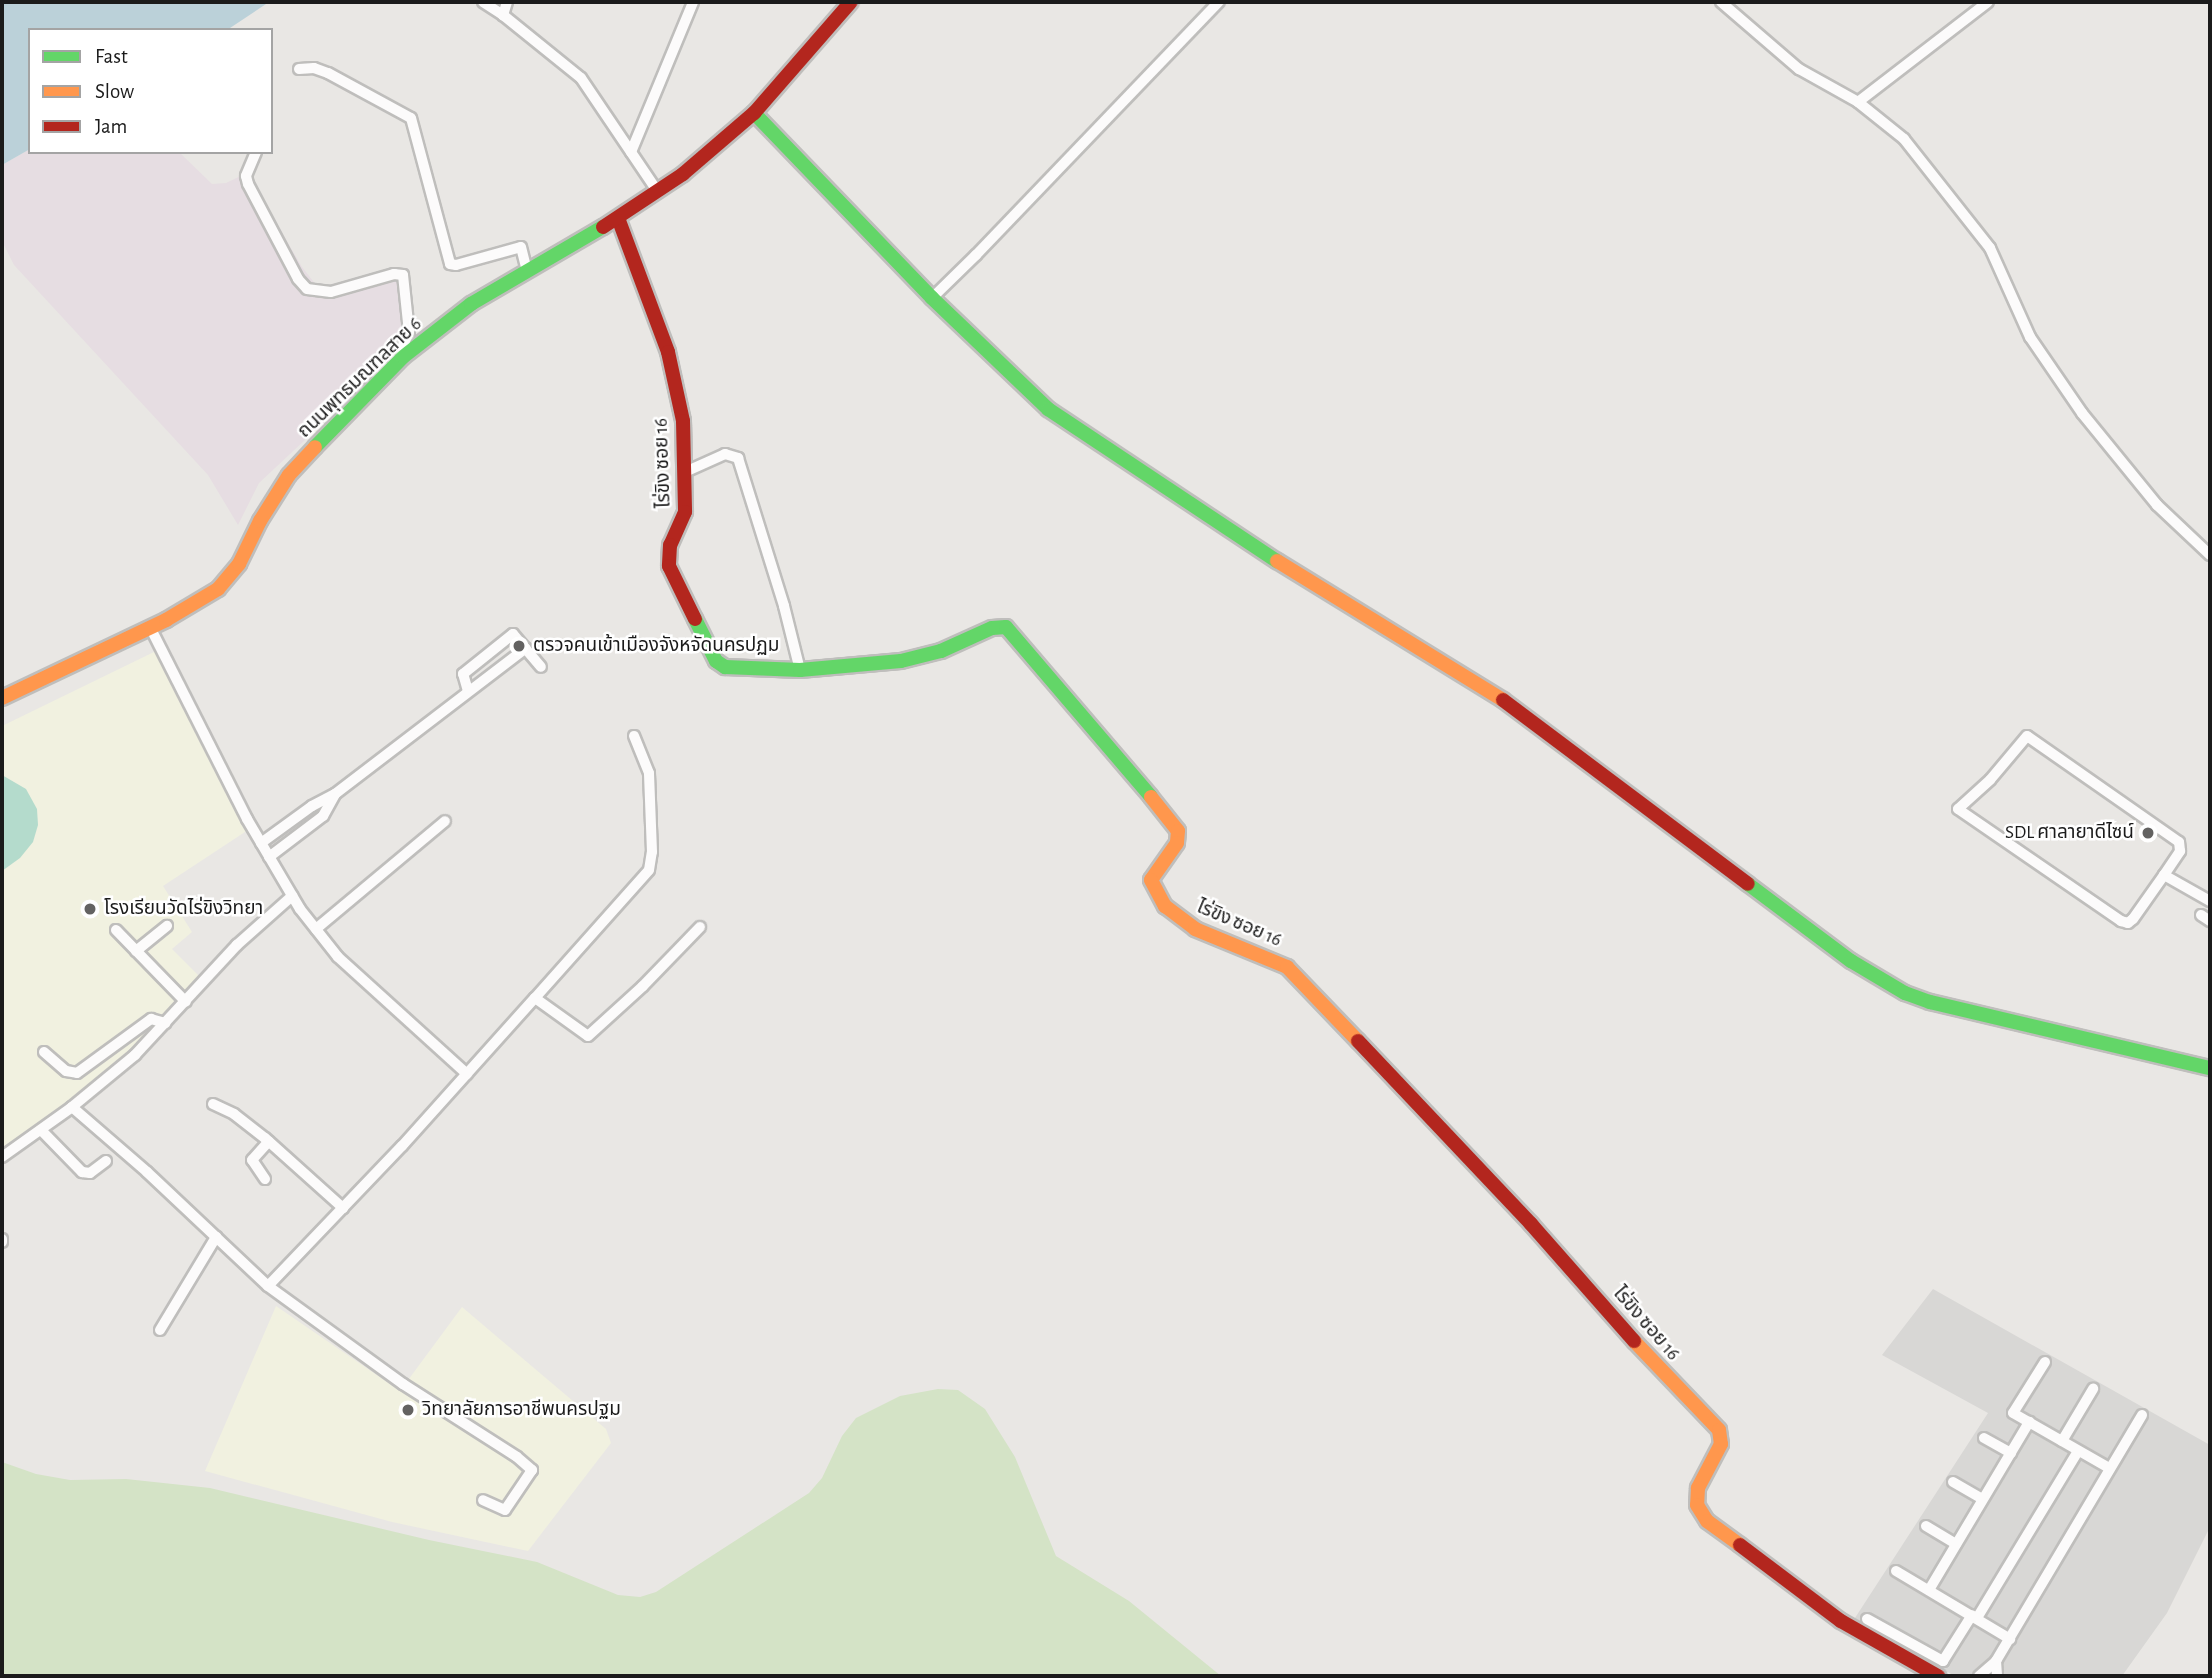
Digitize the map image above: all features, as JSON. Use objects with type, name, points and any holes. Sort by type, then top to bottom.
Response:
[{"type":"street","points":[[482,2],[503,15],[580,78],[658,192]]},
{"type":"street","points":[[503,15],[507,2]]},
{"type":"street","points":[[631,152],[693,2]]},
{"type":"street","name":"ถนนพุทธมณฑลสาย 6","points":[[2,698],[203,599],[231,576],[289,475],[344,414],[405,355],[471,304],[618,218],[712,152],[754,113],[851,2]]},
{"type":"street","points":[[932,298],[1219,2]]},
{"type":"street","points":[[1721,2],[1799,69],[1858,102],[1903,139],[1972,223],[2001,265],[2030,337],[2082,413],[2157,505],[2210,555]]},
{"type":"street","points":[[1858,102],[1988,2]]},
{"type":"street","points":[[299,69],[314,68],[328,73],[411,118],[450,264],[457,265],[521,247],[527,271]]},
{"type":"street","points":[[754,113],[932,298],[1032,395],[1063,421],[1282,565],[1498,696],[1796,922],[1876,977],[1905,993],[1954,1009],[2156,1053],[2210,1068]]},
{"type":"street","points":[[255,154],[247,170],[248,184],[298,279],[306,289],[331,292],[394,274],[403,275],[410,331],[402,348],[405,355]]},
{"type":"street","name":"ไร่ขิง ซอย 16","points":[[618,218],[668,352],[683,421],[685,512],[670,545],[669,566],[716,661],[725,667],[800,670],[919,658],[992,628],[1006,627],[1173,822],[1178,831],[1177,843],[1151,880],[1165,906],[1195,929],[1287,967],[1531,1224],[1660,1370],[1719,1430],[1721,1444],[1698,1488],[1696,1505],[1707,1521],[1841,1621],[1938,1676]]},
{"type":"street","points":[[685,472],[725,454],[732,454],[739,460],[784,606],[800,670]]},
{"type":"street","points":[[150,627],[261,843],[292,896],[338,957],[467,1074]]},
{"type":"street","points":[[468,691],[463,674],[513,635],[541,667]]},
{"type":"street","points":[[261,843],[312,806],[335,794],[526,648]]},
{"type":"street","points":[[268,1286],[467,1074],[649,870],[652,852],[649,773],[634,736]]},
{"type":"street","points":[[2027,736],[2179,842],[2180,851],[2164,876],[2133,919],[2128,923],[2121,921],[1958,809],[1990,780],[2027,736]]},
{"type":"street","points":[[270,857],[323,816],[335,794]]},
{"type":"street","points":[[316,929],[444,821]]},
{"type":"street","points":[[2164,876],[2210,901]]},
{"type":"street","points":[[2,1157],[72,1107],[135,1055],[237,945],[292,896]]},
{"type":"street","points":[[136,951],[167,926]]},
{"type":"street","points":[[536,998],[583,1035],[588,1036],[643,986],[700,927]]},
{"type":"street","points":[[116,930],[186,1002]]},
{"type":"street","points":[[44,1052],[65,1070],[76,1073],[151,1019],[165,1023]]},
{"type":"street","points":[[213,1104],[234,1114],[269,1141],[343,1208]]},
{"type":"street","points":[[72,1107],[147,1172],[268,1286],[403,1384],[517,1457],[532,1470],[505,1510],[483,1500]]},
{"type":"street","points":[[41,1129],[82,1172],[90,1173],[106,1161]]},
{"type":"street","points":[[265,1179],[252,1160],[269,1141]]},
{"type":"street","points":[[160,1330],[216,1237]]},
{"type":"street","points":[[2045,1363],[2013,1413],[2109,1468]]},
{"type":"street","points":[[2062,1441],[2093,1389]]},
{"type":"street","points":[[1979,1676],[1996,1661],[2010,1639],[2142,1415]]},
{"type":"street","points":[[1929,1590],[2029,1422]]},
{"type":"street","points":[[1984,1437],[2011,1453]]},
{"type":"street","points":[[1867,1619],[1943,1661],[1974,1617],[2078,1451]]},
{"type":"street","points":[[1953,1482],[1983,1499]]},
{"type":"street","points":[[1926,1526],[1956,1544]]},
{"type":"street","points":[[1896,1570],[2010,1639]]},
{"type":"street","points":[[1996,1661],[1997,1676]]},
{"type":"shaded area","points":[[28,150],[28,154],[181,154],[212,184],[226,183],[247,173],[302,267],[320,290],[408,268],[415,337],[259,483],[238,525],[208,475],[14,265],[2,241],[2,165]]},
{"type":"shaded area","name":"โรงเรียนวัดไร่ขิงวิทยา","points":[[156,651],[248,830],[163,886],[192,932],[172,949],[201,978],[120,1063],[2,1152],[2,726]]},
{"type":"shaded area","points":[[1933,1289],[2210,1445],[2210,1527],[2167,1613],[2122,1676],[1955,1676],[1853,1621],[1988,1413],[1882,1355]]},
{"type":"shaded area","name":"วิทยาลัยการอาชีพนครปฐม","points":[[276,1306],[400,1391],[462,1307],[606,1429],[611,1443],[528,1551],[392,1522],[205,1471]]},
{"type":"green space","points":[[2,775],[26,789],[37,809],[38,825],[33,842],[20,858],[2,871]]},
{"type":"green space","points":[[938,1389],[958,1390],[985,1409],[1015,1457],[1056,1556],[1129,1601],[1221,1676],[2,1676],[2,1462],[36,1474],[70,1480],[126,1479],[210,1488],[429,1540],[537,1562],[618,1595],[640,1597],[656,1592],[809,1493],[822,1478],[842,1436],[856,1418],[900,1396]]},
{"type":"water","points":[[2,2],[269,2],[230,28],[28,28],[28,150],[2,165]]},
{"type":"traffic: fast","points":[[754,113],[932,298],[1048,409],[1277,561]]},
{"type":"traffic: fast","points":[[315,447],[403,357],[471,304],[603,227]]},
{"type":"traffic: fast","points":[[695,619],[716,661],[725,667],[800,670],[901,661],[941,651],[992,628],[1006,627],[1151,797]]},
{"type":"traffic: fast","points":[[1748,884],[1851,961],[1905,993],[1930,1002],[2210,1068]]},
{"type":"traffic: slow","points":[[2,698],[166,620],[218,589],[239,564],[260,521],[289,475],[315,447]]},
{"type":"traffic: slow","points":[[1277,561],[1503,700]]},
{"type":"traffic: slow","points":[[1151,797],[1178,831],[1177,843],[1151,880],[1165,906],[1195,929],[1287,967],[1358,1041]]},
{"type":"traffic: slow","points":[[1634,1341],[1719,1430],[1721,1444],[1698,1488],[1697,1505],[1707,1521],[1740,1545]]},
{"type":"traffic: jam","points":[[603,227],[683,174],[754,113],[851,2]]},
{"type":"traffic: jam","points":[[618,218],[668,352],[683,421],[685,512],[670,545],[669,566],[695,619]]},
{"type":"traffic: jam","points":[[1503,700],[1748,884]]},
{"type":"traffic: jam","points":[[1358,1041],[1531,1224],[1634,1341]]},
{"type":"traffic: jam","points":[[1740,1545],[1841,1621],[1938,1676]]},
{"type":"place","name":"ตรวจคนเข้าเมืองจังหจัดนครปฏม","points":[[519,646]]},
{"type":"place","name":"SDL ศาลายาดีไซน์","points":[[2148,833]]},
{"type":"place","name":"โรงเรียนวัดไร่ขิงวิทยา","points":[[90,909]]},
{"type":"place","name":"วิทยาลัยการอาชีพนครปฐม","points":[[408,1410]]}]
